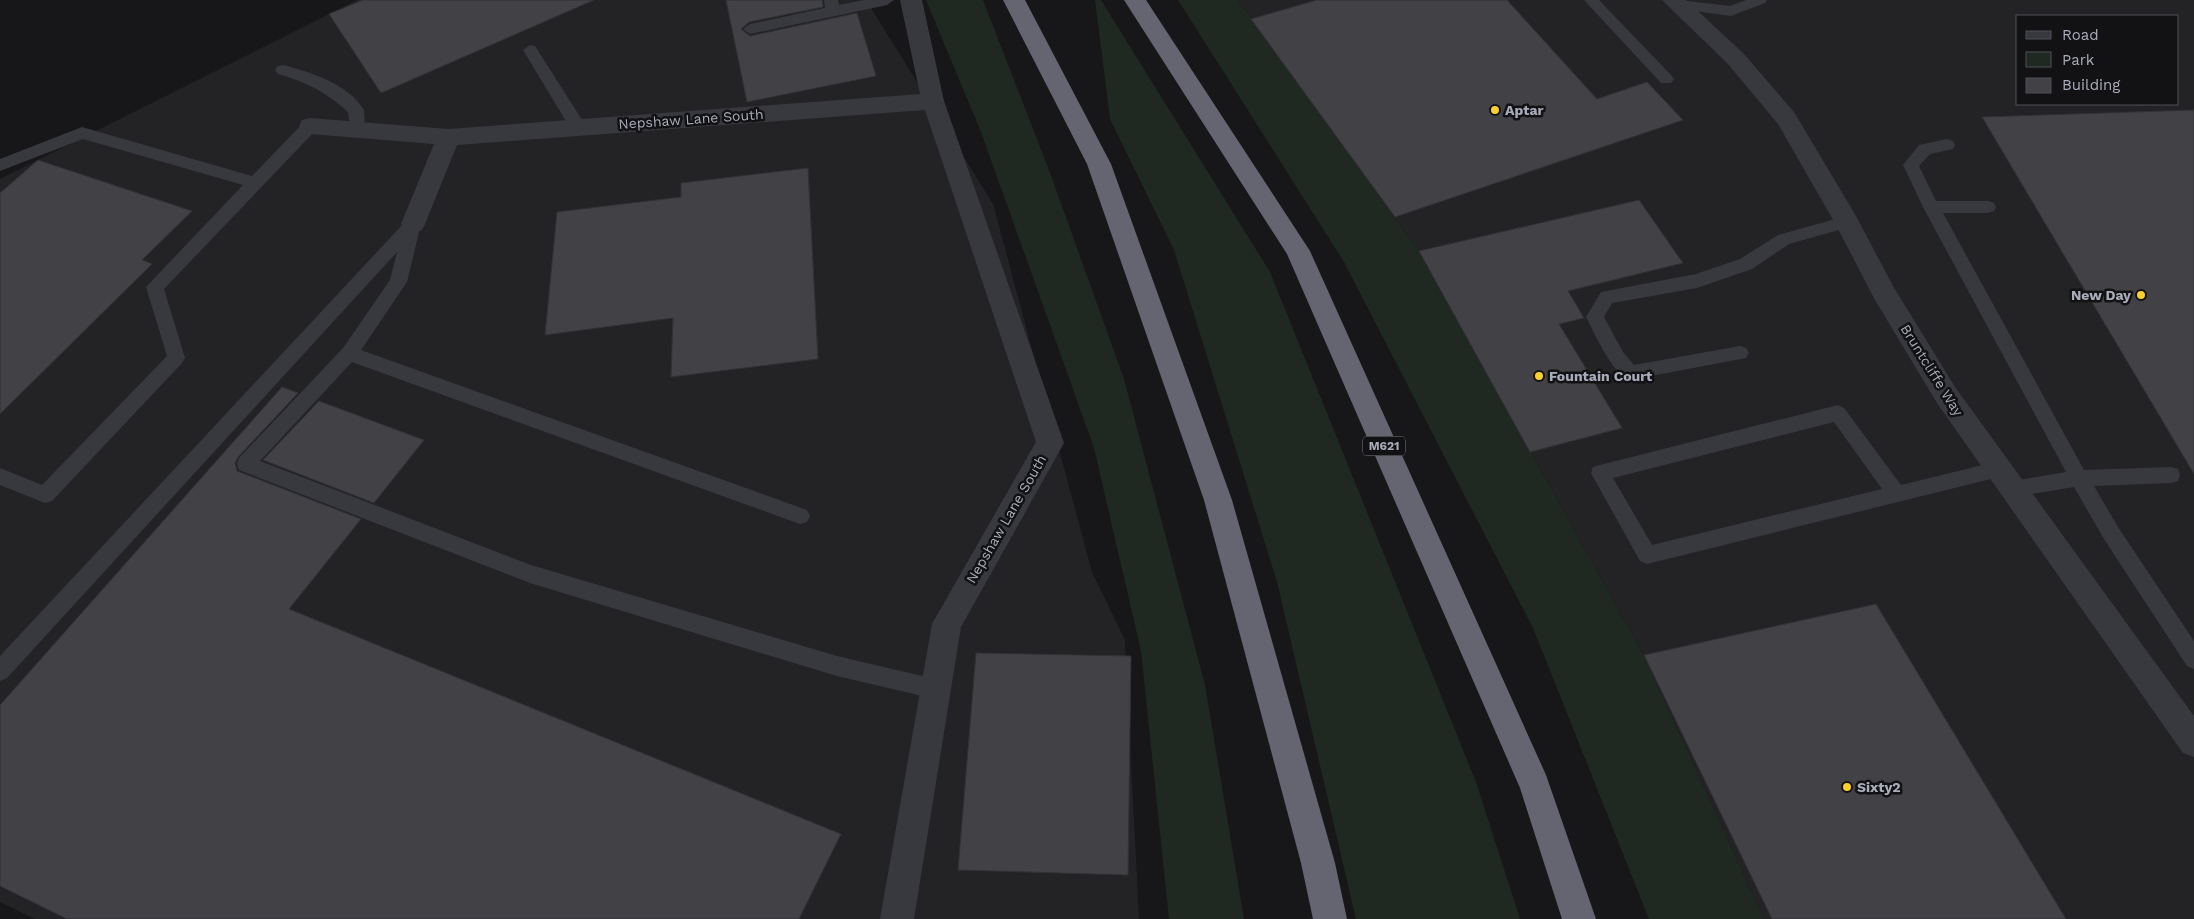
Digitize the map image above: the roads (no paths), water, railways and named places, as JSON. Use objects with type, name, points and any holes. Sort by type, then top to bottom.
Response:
[{"type":"highway","points":[[1014,0],[1099,164],[1218,500],[1318,863],[1330,919]]},
{"type":"highway","name":"M621","points":[[1135,0],[1298,251],[1535,786],[1579,919]]},
{"type":"street","name":"Nepshaw Lane South","points":[[897,919],[946,624],[1050,443],[933,101],[911,0]]},
{"type":"street","name":"Bruntcliffe Way","points":[[1675,3],[1736,59],[1786,118],[1847,222],[1884,293],[1946,395],[2194,742]]},
{"type":"street","name":"Nepshaw Lane South","points":[[310,126],[448,137],[933,101]]},
{"type":"street","points":[[413,224],[448,137]]},
{"type":"lane","points":[[750,30],[832,6],[887,0]]},
{"type":"lane","points":[[1591,0],[1666,79]]},
{"type":"lane","points":[[1675,3],[1731,11],[1760,0]]},
{"type":"lane","points":[[530,50],[578,127]]},
{"type":"lane","points":[[282,70],[316,78],[336,92],[356,110],[357,130]]},
{"type":"lane","points":[[0,476],[45,495],[176,358],[155,287],[310,126]]},
{"type":"lane","points":[[0,165],[82,132],[256,183]]},
{"type":"lane","points":[[1947,145],[1925,149],[1911,166],[1931,208],[2111,533],[2194,659]]},
{"type":"lane","points":[[1931,208],[1988,207]]},
{"type":"lane","points":[[1740,352],[1630,373],[1617,357],[1595,317],[1607,297],[1697,281],[1746,264],[1784,239],[1847,222]]},
{"type":"lane","points":[[413,224],[398,282],[349,353],[246,464],[530,574],[837,666],[935,689]]},
{"type":"lane","points":[[0,671],[413,224]]},
{"type":"lane","points":[[349,353],[800,516]]},
{"type":"lane","points":[[1897,494],[1838,413],[1600,473],[1647,555],[1897,494],[2006,479],[2171,475]]},
{"type":"place","name":"Aptar","points":[[1495,110]]},
{"type":"place","name":"New Day","points":[[2141,295]]},
{"type":"place","name":"Fountain Court","points":[[1539,376]]},
{"type":"place","name":"Sixty2","points":[[1847,787]]}]
